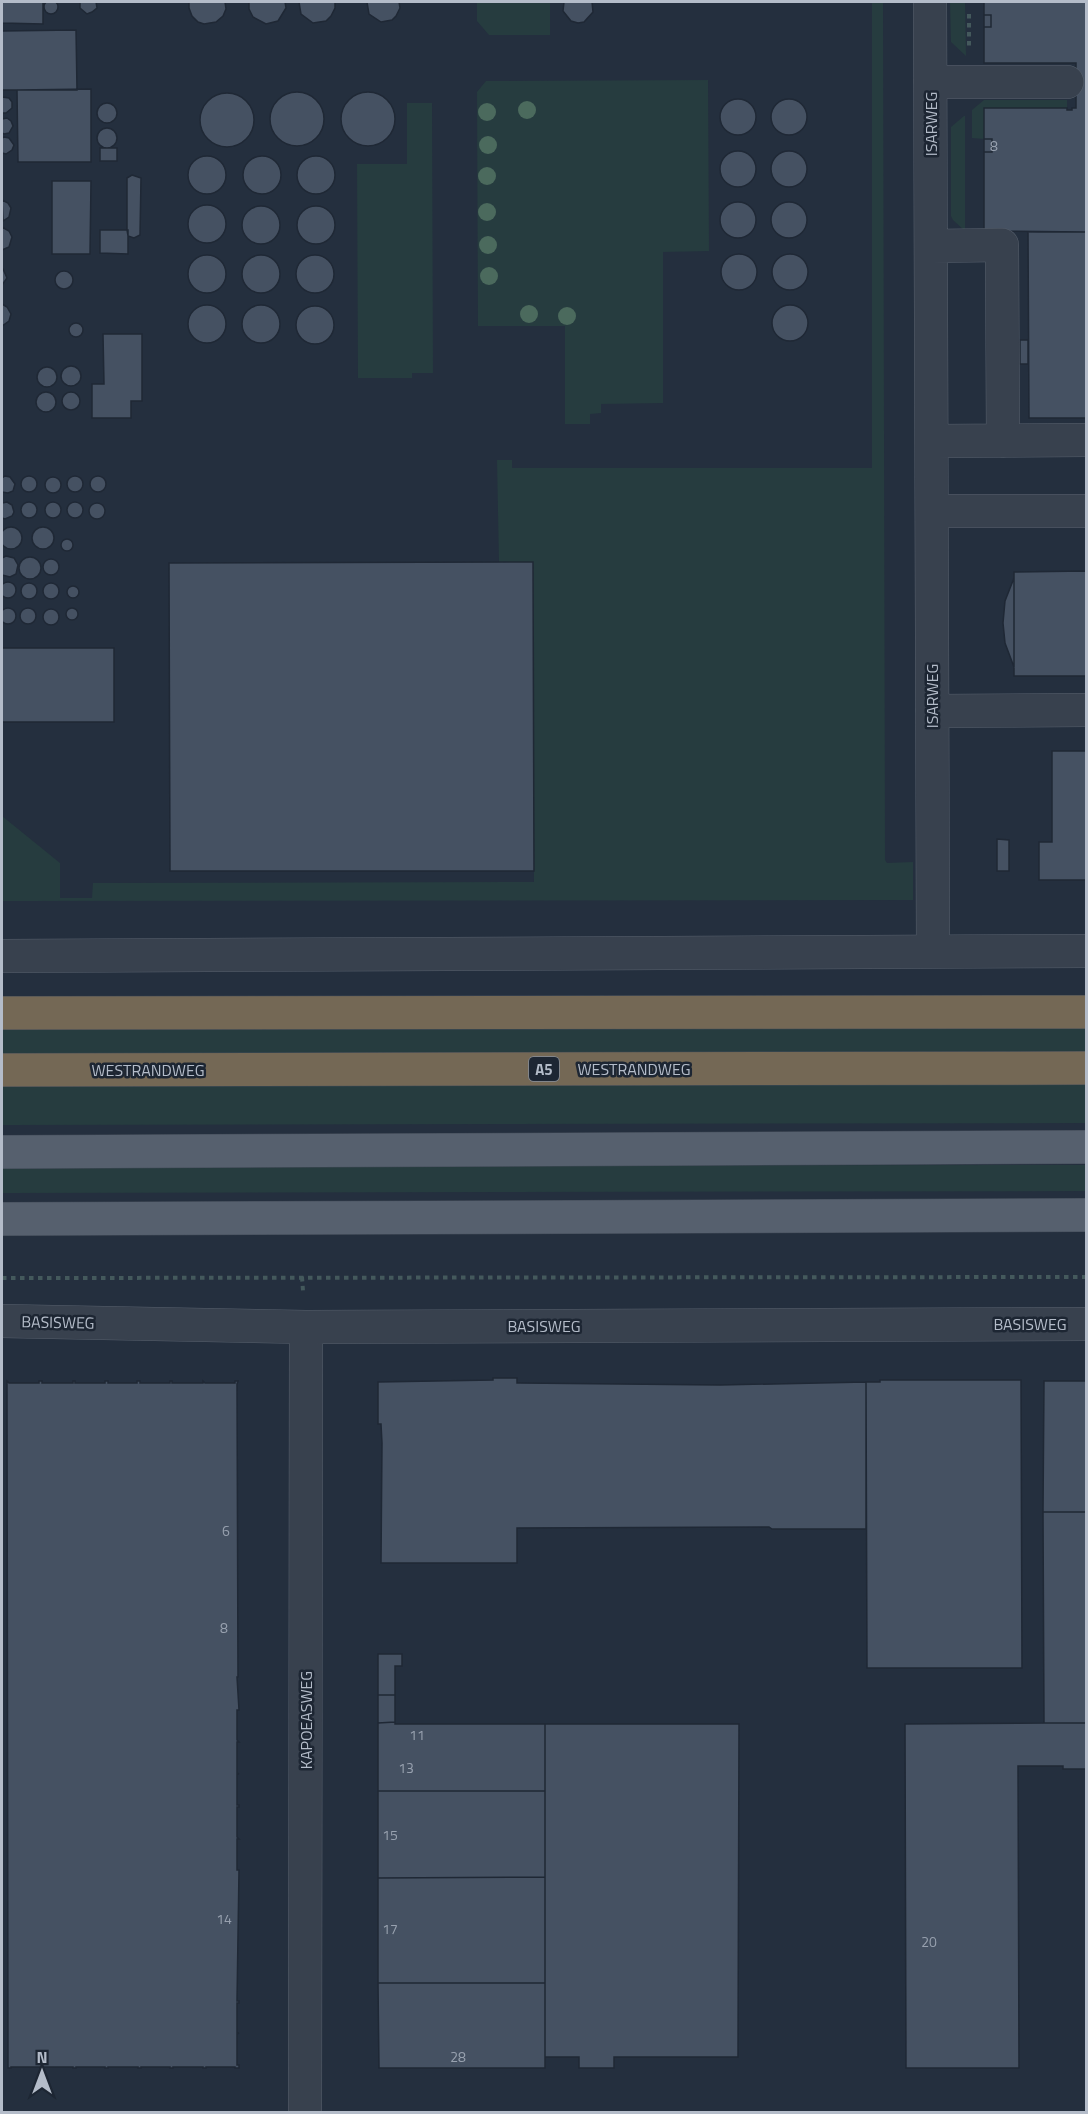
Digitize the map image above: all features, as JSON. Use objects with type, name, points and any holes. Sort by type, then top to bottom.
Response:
[{"type":"highway","points":[[2,1013],[1086,1012]]},
{"type":"highway","name":"WESTRANDWEG","points":[[2,1070],[1086,1068]]},
{"type":"main road","points":[[2,1152],[1086,1147]]},
{"type":"main road","points":[[2,1219],[1086,1215]]},
{"type":"street","name":"ISARWEG","points":[[930,2],[933,951]]},
{"type":"street","points":[[930,82],[1067,82]]},
{"type":"street","points":[[931,246],[1002,245],[1003,441]]},
{"type":"street","points":[[932,441],[1086,440]]},
{"type":"street","points":[[932,511],[1086,511]]},
{"type":"street","points":[[932,711],[1086,710]]},
{"type":"street","points":[[2,956],[1086,951]]},
{"type":"street","name":"BASISWEG","points":[[2,1321],[306,1327],[1086,1324]]},
{"type":"street","name":"KAPOEASWEG","points":[[305,2112],[306,1327]]},
{"type":"path","points":[[2,1278],[1086,1277]]},
{"type":"green space","points":[[477,2],[550,2],[550,35],[489,35],[477,21]]},
{"type":"green space","points":[[872,2],[883,2],[885,860],[887,863],[913,862],[913,900],[2,901],[2,816],[60,863],[60,898],[92,898],[93,883],[534,882],[533,563],[499,562],[497,460],[512,460],[512,468],[872,468]]},
{"type":"green space","points":[[950,2],[965,2],[966,56],[951,42]]},
{"type":"green space","points":[[708,80],[709,251],[663,252],[663,403],[601,404],[601,413],[590,414],[590,424],[565,424],[565,326],[478,326],[477,92],[486,81]]},
{"type":"green space","points":[[984,100],[1067,100],[1067,108],[984,108],[984,139],[972,138],[972,110]]},
{"type":"green space","points":[[407,103],[432,103],[433,373],[412,373],[412,378],[358,378],[357,164],[407,164]]},
{"type":"green space","points":[[964,116],[965,231],[951,216],[951,127]]},
{"type":"green space","points":[[1086,1021],[1086,1123],[2,1125],[2,1029]]},
{"type":"green space","points":[[1086,1165],[1086,1191],[2,1193],[2,1166]]},
{"type":"building","points":[[51,0],[56,2],[58,7],[56,12],[51,14],[46,12],[44,7],[46,2]]},
{"type":"building","points":[[2,2],[43,2],[43,24],[2,23]]},
{"type":"building","points":[[80,2],[96,2],[97,8],[87,14],[80,8]]},
{"type":"building","points":[[189,2],[225,2],[226,9],[223,16],[216,22],[204,24],[192,16]]},
{"type":"building","points":[[249,2],[285,2],[286,8],[278,21],[266,24],[253,17],[249,9]]},
{"type":"building","points":[[299,2],[335,2],[335,8],[326,21],[313,23],[301,14]]},
{"type":"building","points":[[367,2],[399,2],[400,8],[392,20],[381,22],[369,14]]},
{"type":"building","points":[[564,2],[592,2],[593,12],[584,22],[571,21],[563,11]]},
{"type":"building","points":[[984,2],[1086,2],[1086,232],[984,231],[984,152],[992,152],[992,139],[984,139],[984,108],[1067,108],[1067,110],[1072,110],[1076,108],[1076,63],[984,63],[984,27],[991,27],[991,15],[984,15]]},
{"type":"building","points":[[984,15],[991,15],[991,27],[984,27]]},
{"type":"building","points":[[76,30],[77,90],[2,90],[2,31]]},
{"type":"building","points":[[91,89],[91,162],[18,162],[17,90]]},
{"type":"building","points":[[292,92],[302,92],[312,96],[320,104],[324,119],[320,134],[312,142],[302,146],[292,146],[282,142],[274,134],[270,124],[270,114],[274,104],[282,96]]},
{"type":"building","points":[[363,92],[373,92],[383,96],[391,104],[395,119],[391,134],[383,142],[373,146],[363,146],[353,142],[345,134],[341,124],[341,114],[345,104],[353,96]]},
{"type":"building","points":[[222,93],[232,93],[242,97],[250,105],[254,120],[250,135],[242,143],[232,147],[222,147],[212,143],[204,135],[200,125],[200,115],[204,105],[212,97]]},
{"type":"building","points":[[2,97],[9,98],[12,102],[12,108],[6,113],[2,113]]},
{"type":"building","points":[[738,99],[751,104],[756,117],[751,130],[738,135],[725,130],[720,117],[725,104]]},
{"type":"building","points":[[789,99],[802,104],[807,117],[802,130],[789,135],[776,130],[771,117],[776,104]]},
{"type":"building","points":[[107,103],[114,106],[117,113],[114,120],[107,123],[100,120],[97,113],[100,106]]},
{"type":"building","points":[[7,118],[13,126],[9,133],[4,134],[2,133],[2,119]]},
{"type":"building","points":[[107,128],[114,131],[117,138],[114,145],[107,148],[100,145],[97,138],[100,131]]},
{"type":"building","points":[[2,138],[9,138],[14,145],[12,150],[6,154],[2,153]]},
{"type":"building","points":[[984,139],[992,139],[992,152],[984,152]]},
{"type":"building","points":[[100,148],[117,148],[117,161],[100,161]]},
{"type":"building","points":[[738,151],[751,156],[756,169],[751,182],[738,187],[725,182],[720,169],[725,156]]},
{"type":"building","points":[[789,151],[802,156],[807,169],[802,182],[789,187],[776,182],[771,169],[776,156]]},
{"type":"building","points":[[207,156],[220,162],[226,175],[220,188],[207,194],[194,188],[188,175],[194,162]]},
{"type":"building","points":[[262,156],[275,162],[281,175],[275,188],[262,194],[249,188],[243,175],[249,162]]},
{"type":"building","points":[[316,156],[329,162],[335,175],[329,188],[316,194],[303,188],[297,175],[303,162]]},
{"type":"building","points":[[132,175],[141,178],[140,235],[134,238],[128,236],[127,230],[127,178]]},
{"type":"building","points":[[52,181],[91,181],[90,254],[52,254]]},
{"type":"building","points":[[2,200],[11,208],[9,217],[3,221]]},
{"type":"building","points":[[738,202],[751,207],[756,220],[751,233],[738,238],[725,233],[720,220],[725,207]]},
{"type":"building","points":[[789,202],[802,207],[807,220],[802,233],[789,238],[776,233],[771,220],[776,207]]},
{"type":"building","points":[[207,205],[220,211],[226,224],[220,237],[207,243],[194,237],[188,224],[194,211]]},
{"type":"building","points":[[261,206],[274,212],[280,225],[274,238],[261,244],[248,238],[242,225],[248,212]]},
{"type":"building","points":[[316,206],[329,212],[335,225],[329,238],[316,244],[303,238],[297,225],[303,212]]},
{"type":"building","points":[[2,227],[9,231],[12,237],[9,247],[2,250]]},
{"type":"building","points":[[100,230],[128,230],[128,254],[100,253]]},
{"type":"building","points":[[1028,232],[1086,232],[1086,418],[1029,418]]},
{"type":"building","points":[[739,254],[752,259],[757,272],[752,285],[739,290],[726,285],[721,272],[726,259]]},
{"type":"building","points":[[790,254],[803,259],[808,272],[803,285],[790,290],[777,285],[772,272],[777,259]]},
{"type":"building","points":[[207,255],[220,261],[226,274],[220,287],[207,293],[194,287],[188,274],[194,261]]},
{"type":"building","points":[[261,255],[274,261],[280,274],[274,287],[261,293],[248,287],[242,274],[248,261]]},
{"type":"building","points":[[315,255],[328,261],[334,274],[328,287],[315,293],[302,287],[296,274],[302,261]]},
{"type":"building","points":[[2,269],[7,278],[2,285]]},
{"type":"building","points":[[60,271],[68,271],[73,276],[71,287],[60,289],[55,284],[55,276]]},
{"type":"building","points":[[2,304],[11,314],[9,321],[2,326]]},
{"type":"building","points":[[207,305],[220,311],[226,324],[220,337],[207,343],[194,337],[188,324],[194,311]]},
{"type":"building","points":[[261,305],[274,311],[280,324],[274,337],[261,343],[248,337],[242,324],[248,311]]},
{"type":"building","points":[[790,305],[803,310],[808,323],[803,336],[790,341],[777,336],[772,323],[777,310]]},
{"type":"building","points":[[315,306],[328,312],[334,325],[328,338],[315,344],[302,338],[296,325],[302,312]]},
{"type":"building","points":[[73,323],[79,323],[83,330],[79,337],[73,337],[69,333],[69,327]]},
{"type":"building","points":[[103,334],[142,334],[142,401],[131,401],[131,418],[92,418],[92,384],[104,384]]},
{"type":"building","points":[[1020,340],[1028,340],[1028,364],[1020,364]]},
{"type":"building","points":[[71,366],[78,369],[81,376],[78,383],[71,386],[64,383],[61,376],[64,369]]},
{"type":"building","points":[[47,367],[54,370],[57,377],[54,384],[47,387],[40,384],[37,377],[40,370]]},
{"type":"building","points":[[46,392],[53,395],[56,402],[53,409],[46,412],[39,409],[36,402],[39,395]]},
{"type":"building","points":[[71,392],[77,395],[80,401],[77,407],[71,410],[65,407],[62,401],[65,395]]},
{"type":"building","points":[[26,476],[32,476],[37,484],[35,490],[26,492],[21,487],[21,481]]},
{"type":"building","points":[[72,476],[78,476],[83,484],[81,490],[72,492],[67,487],[67,481]]},
{"type":"building","points":[[95,476],[101,476],[106,484],[104,490],[95,492],[90,487],[90,481]]},
{"type":"building","points":[[10,477],[15,484],[13,491],[8,493],[2,492],[2,478]]},
{"type":"building","points":[[50,477],[56,477],[61,485],[59,491],[50,493],[45,488],[45,482]]},
{"type":"building","points":[[7,502],[12,505],[14,512],[12,516],[5,519],[2,518],[2,503]]},
{"type":"building","points":[[26,502],[32,502],[37,510],[35,516],[26,518],[21,513],[21,507]]},
{"type":"building","points":[[50,502],[56,502],[61,510],[59,516],[50,518],[45,513],[45,507]]},
{"type":"building","points":[[72,502],[78,502],[83,510],[81,516],[72,518],[67,513],[67,507]]},
{"type":"building","points":[[94,503],[100,503],[105,511],[103,517],[94,519],[89,514],[89,508]]},
{"type":"building","points":[[11,527],[19,530],[22,538],[19,546],[11,549],[3,546],[0,538],[3,530]]},
{"type":"building","points":[[39,527],[47,527],[54,534],[54,542],[47,549],[39,549],[32,542],[32,534]]},
{"type":"building","points":[[69,539],[73,545],[69,551],[65,551],[61,543]]},
{"type":"building","points":[[6,556],[14,558],[18,565],[16,574],[10,577],[2,575],[2,558]]},
{"type":"building","points":[[30,557],[40,564],[41,568],[34,578],[30,579],[20,572],[19,568],[26,558]]},
{"type":"building","points":[[48,559],[54,559],[59,567],[57,573],[48,575],[43,570],[43,564]]},
{"type":"building","points":[[533,562],[534,871],[170,871],[169,563]]},
{"type":"building","points":[[1086,571],[1086,676],[1014,676],[1014,572]]},
{"type":"building","points":[[1014,578],[1014,667],[1005,643],[1003,623],[1005,601]]},
{"type":"building","points":[[8,582],[16,590],[8,598],[0,590]]},
{"type":"building","points":[[26,583],[32,583],[37,591],[35,597],[26,599],[21,594],[21,588]]},
{"type":"building","points":[[48,583],[54,583],[59,591],[57,597],[48,599],[43,594],[43,588]]},
{"type":"building","points":[[75,586],[79,592],[75,598],[71,598],[67,590]]},
{"type":"building","points":[[8,608],[14,610],[16,616],[14,622],[8,624],[2,622],[0,616],[2,610]]},
{"type":"building","points":[[25,608],[31,608],[36,616],[34,622],[25,624],[20,619],[20,613]]},
{"type":"building","points":[[74,608],[78,614],[74,620],[70,620],[66,612]]},
{"type":"building","points":[[48,609],[54,609],[59,617],[57,623],[48,625],[43,620],[43,614]]},
{"type":"building","points":[[2,648],[114,648],[114,722],[2,722]]},
{"type":"building","points":[[1052,751],[1086,751],[1086,880],[1039,880],[1039,842],[1052,842]]},
{"type":"building","points":[[997,839],[1009,840],[1009,871],[997,871]]},
{"type":"building","points":[[493,1378],[517,1378],[517,1383],[720,1385],[866,1382],[866,1529],[517,1528],[517,1563],[381,1563],[382,1443],[381,1424],[378,1424],[378,1382],[493,1380]]},
{"type":"building","points":[[880,1380],[1021,1380],[1022,1668],[867,1668],[866,1382],[880,1382]]},
{"type":"building","points":[[7,1381],[9,1383],[39,1383],[42,1381],[42,1383],[73,1383],[75,1381],[75,1383],[105,1383],[108,1381],[108,1383],[137,1383],[140,1381],[140,1383],[170,1383],[172,1381],[172,1383],[203,1383],[203,1381],[205,1383],[235,1383],[238,1381],[237,2001],[239,2003],[237,2003],[237,2033],[239,2033],[237,2034],[237,2065],[239,2068],[8,2068]]},
{"type":"building","points":[[1044,1381],[1086,1381],[1086,1512],[1043,1512]]},
{"type":"building","points":[[1043,1512],[1086,1512],[1086,1723],[1044,1723]]},
{"type":"building","points":[[378,1654],[402,1654],[402,1666],[395,1666],[395,1695],[378,1695]]},
{"type":"building","points":[[378,1695],[395,1695],[395,1722],[378,1723]]},
{"type":"building","points":[[395,1722],[395,1724],[545,1724],[545,1791],[378,1791],[378,1723]]},
{"type":"building","points":[[1086,1723],[1086,1769],[1063,1769],[1063,1766],[1018,1766],[1019,2068],[906,2068],[905,1724]]},
{"type":"building","points":[[545,1724],[739,1724],[738,2057],[614,2057],[614,2068],[579,2068],[579,2057],[545,2057]]},
{"type":"building","points":[[378,1791],[545,1791],[545,1877],[378,1878]]},
{"type":"building","points":[[545,1877],[545,1983],[378,1983],[378,1878]]},
{"type":"building","points":[[378,1983],[545,1983],[545,2068],[379,2068]]}]
